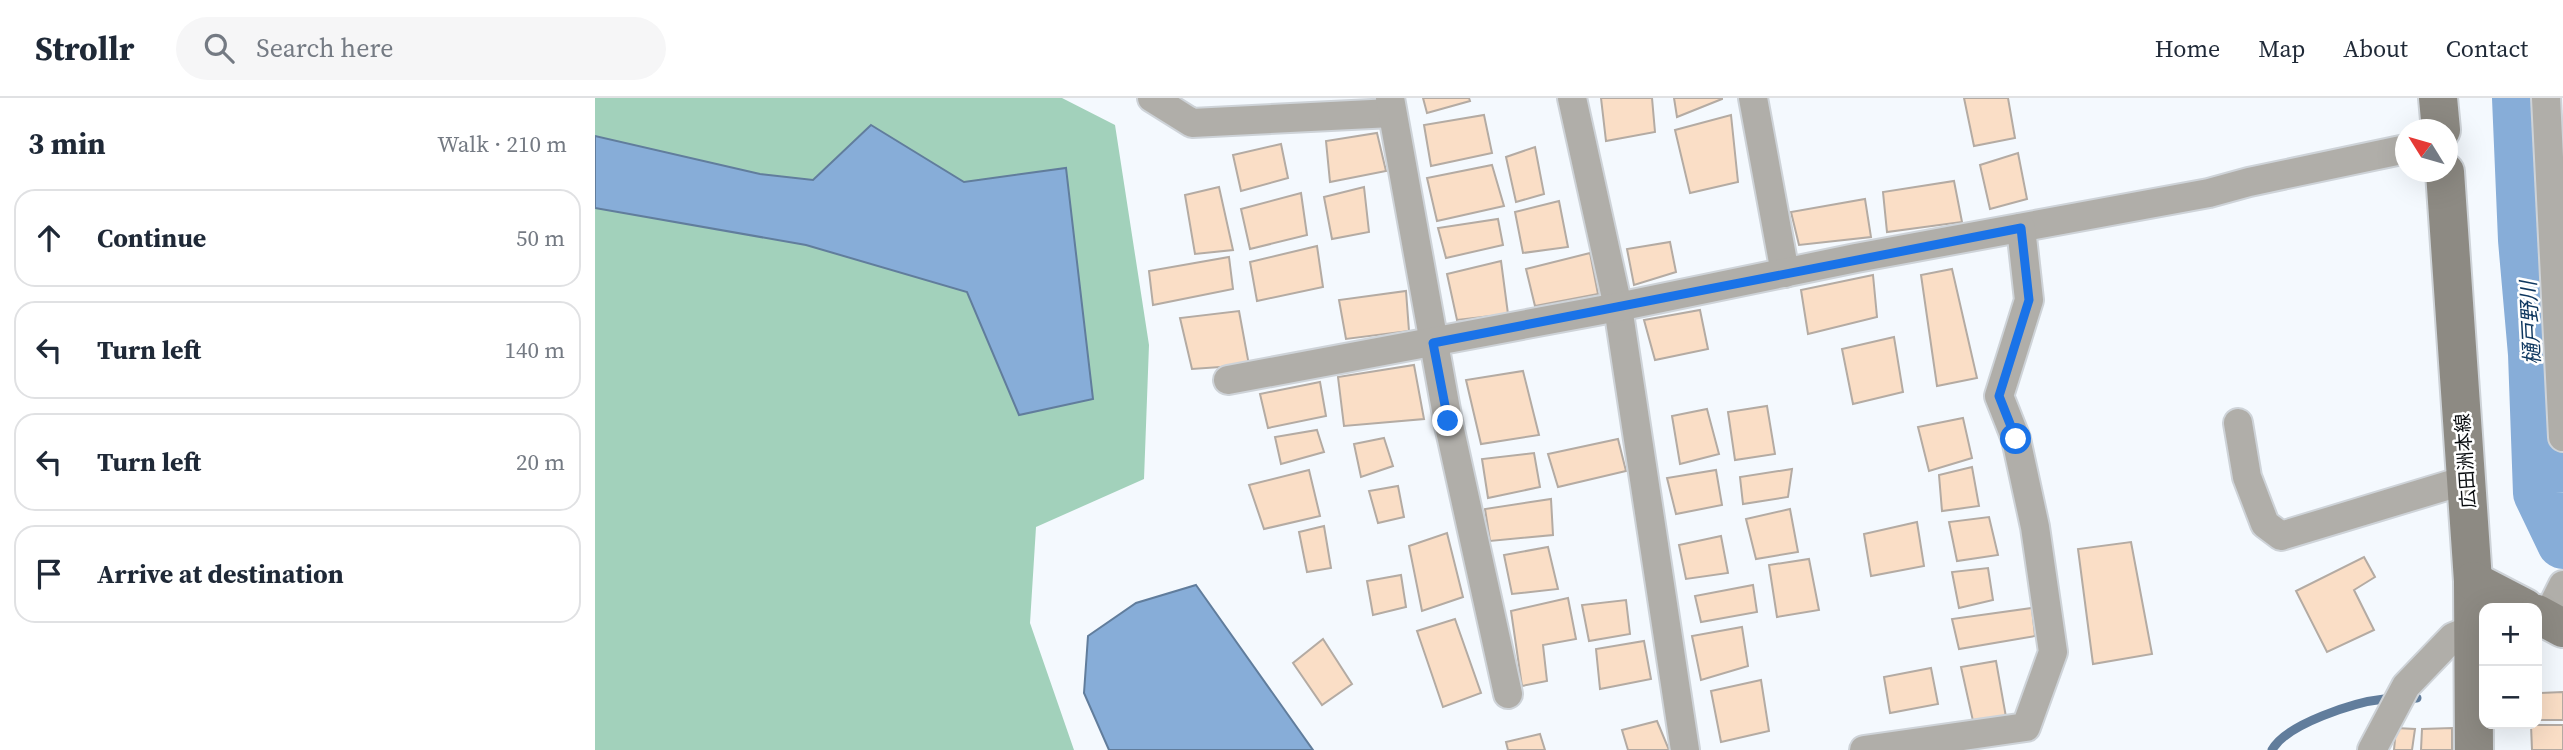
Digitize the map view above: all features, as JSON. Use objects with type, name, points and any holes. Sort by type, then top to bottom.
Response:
[{"type":"main road","points":[[2438,98],[2440,119]]},
{"type":"main road","name":"広田洲本線","points":[[2446,182],[2473,581],[2475,750]]},
{"type":"main road","points":[[2473,581],[2548,610]]},
{"type":"street","points":[[1152,98],[1192,122],[1391,105],[1433,343],[1508,694]]},
{"type":"street","points":[[1572,98],[1618,307],[1685,750]]},
{"type":"street","points":[[1753,98],[1785,273]]},
{"type":"street","points":[[2546,98],[2563,437]]},
{"type":"street","points":[[1228,380],[2209,193],[2395,151]]},
{"type":"street","points":[[1864,750],[2026,727],[2053,652],[2035,527],[2016,439],[1999,396],[2029,300],[2021,228]]},
{"type":"street","points":[[2238,422],[2247,477],[2265,524],[2281,536],[2466,480]]},
{"type":"street","points":[[2372,750],[2406,686],[2453,637],[2475,628]]},
{"type":"green space","points":[[595,98],[1062,98],[1115,125],[1149,345],[1144,479],[1036,527],[1030,623],[1074,750],[595,750]]},
{"type":"water","points":[[871,125],[964,182],[1066,168],[1093,399],[1019,415],[967,292],[806,245],[595,208],[595,136],[760,174],[813,180]]},
{"type":"water","points":[[1196,585],[1313,750],[1109,750],[1084,693],[1088,636],[1136,603]]},
{"type":"building","points":[[1423,98],[1469,98],[1470,101],[1427,113]]},
{"type":"building","points":[[1601,98],[1652,98],[1655,132],[1606,141]]},
{"type":"building","points":[[1674,98],[1722,98],[1722,99],[1677,117]]},
{"type":"building","points":[[1964,98],[2008,98],[2015,138],[1974,146]]},
{"type":"building","points":[[1484,115],[1492,153],[1431,166],[1424,125]]},
{"type":"building","points":[[1731,115],[1738,182],[1690,193],[1675,130]]},
{"type":"building","points":[[1377,133],[1386,171],[1330,182],[1326,141]]},
{"type":"building","points":[[1281,144],[1288,178],[1241,191],[1233,155]]},
{"type":"building","points":[[1535,147],[1544,194],[1516,202],[1506,157]]},
{"type":"building","points":[[2018,153],[2027,199],[1990,209],[1980,165]]},
{"type":"building","points":[[1492,165],[1504,206],[1437,221],[1427,178]]},
{"type":"building","points":[[1954,181],[1962,222],[1887,232],[1883,192]]},
{"type":"building","points":[[1219,187],[1233,250],[1195,254],[1185,195]]},
{"type":"building","points":[[1364,187],[1369,232],[1332,239],[1324,197]]},
{"type":"building","points":[[1301,193],[1307,235],[1250,249],[1241,209]]},
{"type":"building","points":[[1865,199],[1871,237],[1799,245],[1791,212]]},
{"type":"building","points":[[1559,201],[1568,247],[1523,253],[1515,212]]},
{"type":"building","points":[[1498,219],[1503,245],[1446,258],[1438,228]]},
{"type":"building","points":[[1670,242],[1676,272],[1634,285],[1627,249]]},
{"type":"building","points":[[1317,246],[1323,287],[1257,301],[1250,262]]},
{"type":"building","points":[[1590,253],[1598,294],[1535,306],[1526,269]]},
{"type":"building","points":[[1229,257],[1233,289],[1153,305],[1149,271]]},
{"type":"building","points":[[1501,261],[1508,314],[1457,320],[1447,274]]},
{"type":"building","points":[[1952,269],[1977,378],[1937,386],[1921,275]]},
{"type":"building","points":[[1873,275],[1877,317],[1808,334],[1801,290]]},
{"type":"building","points":[[1406,291],[1409,331],[1346,339],[1339,300]]},
{"type":"building","points":[[1700,310],[1708,349],[1655,360],[1644,320]]},
{"type":"building","points":[[1239,311],[1249,365],[1192,369],[1180,318]]},
{"type":"building","points":[[1894,337],[1903,392],[1853,404],[1842,349]]},
{"type":"building","points":[[1414,365],[1424,419],[1344,426],[1338,377]]},
{"type":"building","points":[[1523,371],[1539,435],[1481,444],[1466,380]]},
{"type":"building","points":[[1320,382],[1326,416],[1268,428],[1260,394]]},
{"type":"building","points":[[1767,406],[1775,454],[1735,460],[1728,412]]},
{"type":"building","points":[[1707,409],[1719,454],[1680,464],[1672,416]]},
{"type":"building","points":[[1963,418],[1972,458],[1929,471],[1918,427]]},
{"type":"building","points":[[1317,430],[1324,452],[1281,464],[1275,437]]},
{"type":"building","points":[[1384,438],[1393,466],[1361,477],[1354,444]]},
{"type":"building","points":[[1618,439],[1626,471],[1558,487],[1548,454]]},
{"type":"building","points":[[1534,453],[1540,487],[1488,498],[1482,459]]},
{"type":"building","points":[[1972,467],[1979,506],[1942,511],[1939,475]]},
{"type":"building","points":[[1792,469],[1788,497],[1743,504],[1740,477]]},
{"type":"building","points":[[1309,470],[1320,516],[1264,529],[1249,485]]},
{"type":"building","points":[[1716,470],[1722,505],[1676,514],[1667,478]]},
{"type":"building","points":[[1398,486],[1404,517],[1378,523],[1369,491]]},
{"type":"building","points":[[1551,499],[1553,535],[1490,541],[1485,509]]},
{"type":"building","points":[[1790,509],[1798,552],[1756,559],[1746,519]]},
{"type":"building","points":[[1989,517],[1998,555],[1957,561],[1949,522]]},
{"type":"building","points":[[1917,522],[1924,566],[1871,576],[1864,534]]},
{"type":"building","points":[[1324,526],[1331,568],[1307,572],[1299,532]]},
{"type":"building","points":[[1447,533],[1463,597],[1422,611],[1409,546]]},
{"type":"building","points":[[1721,536],[1728,573],[1686,579],[1679,545]]},
{"type":"building","points":[[2131,542],[2152,654],[2093,664],[2078,549]]},
{"type":"building","points":[[1548,547],[1558,589],[1512,594],[1504,555]]},
{"type":"building","points":[[2364,557],[2375,577],[2354,590],[2374,630],[2327,652],[2296,591]]},
{"type":"building","points":[[1809,559],[1819,610],[1777,617],[1769,565]]},
{"type":"building","points":[[1988,568],[1993,600],[1959,608],[1952,572]]},
{"type":"building","points":[[1401,575],[1406,607],[1373,615],[1367,581]]},
{"type":"building","points":[[1753,585],[1757,612],[1701,622],[1695,596]]},
{"type":"building","points":[[1568,598],[1576,639],[1543,645],[1547,681],[1522,686],[1511,611]]},
{"type":"building","points":[[1626,600],[1630,634],[1589,641],[1582,605]]},
{"type":"building","points":[[2032,608],[2035,636],[1959,649],[1952,619]]},
{"type":"building","points":[[1455,619],[1481,693],[1443,707],[1417,631]]},
{"type":"building","points":[[1742,627],[1748,666],[1701,680],[1692,636]]},
{"type":"building","points":[[1323,639],[1352,684],[1322,705],[1293,663]]},
{"type":"building","points":[[1644,641],[1651,679],[1600,689],[1596,649]]},
{"type":"building","points":[[1996,661],[2006,717],[1973,721],[1961,667]]},
{"type":"building","points":[[1931,668],[1938,704],[1890,713],[1884,677]]},
{"type":"building","points":[[1761,680],[1769,731],[1721,742],[1711,691]]},
{"type":"building","points":[[2563,692],[2563,720],[2542,720],[2542,693]]},
{"type":"building","points":[[1657,721],[1669,750],[1628,750],[1622,730]]},
{"type":"building","points":[[2542,725],[2563,725],[2563,750],[2532,750],[2531,729],[2542,729]]},
{"type":"building","points":[[2396,728],[2415,729],[2412,750],[2394,750]]},
{"type":"building","points":[[2452,728],[2452,750],[2421,750],[2422,729]]},
{"type":"building","points":[[1540,734],[1545,750],[1508,750],[1506,742]]},
{"type":"waterway","name":"樋戸野川","points":[[2518,98],[2524,240],[2534,354],[2539,493],[2563,543]]},
{"type":"waterway","points":[[2272,750],[2291,731],[2322,716],[2371,701],[2417,698]]},
{"type":"route","points":[[1448,421],[1433,343],[1856,258],[2021,228],[2029,300],[1999,396],[2016,439]]}]
